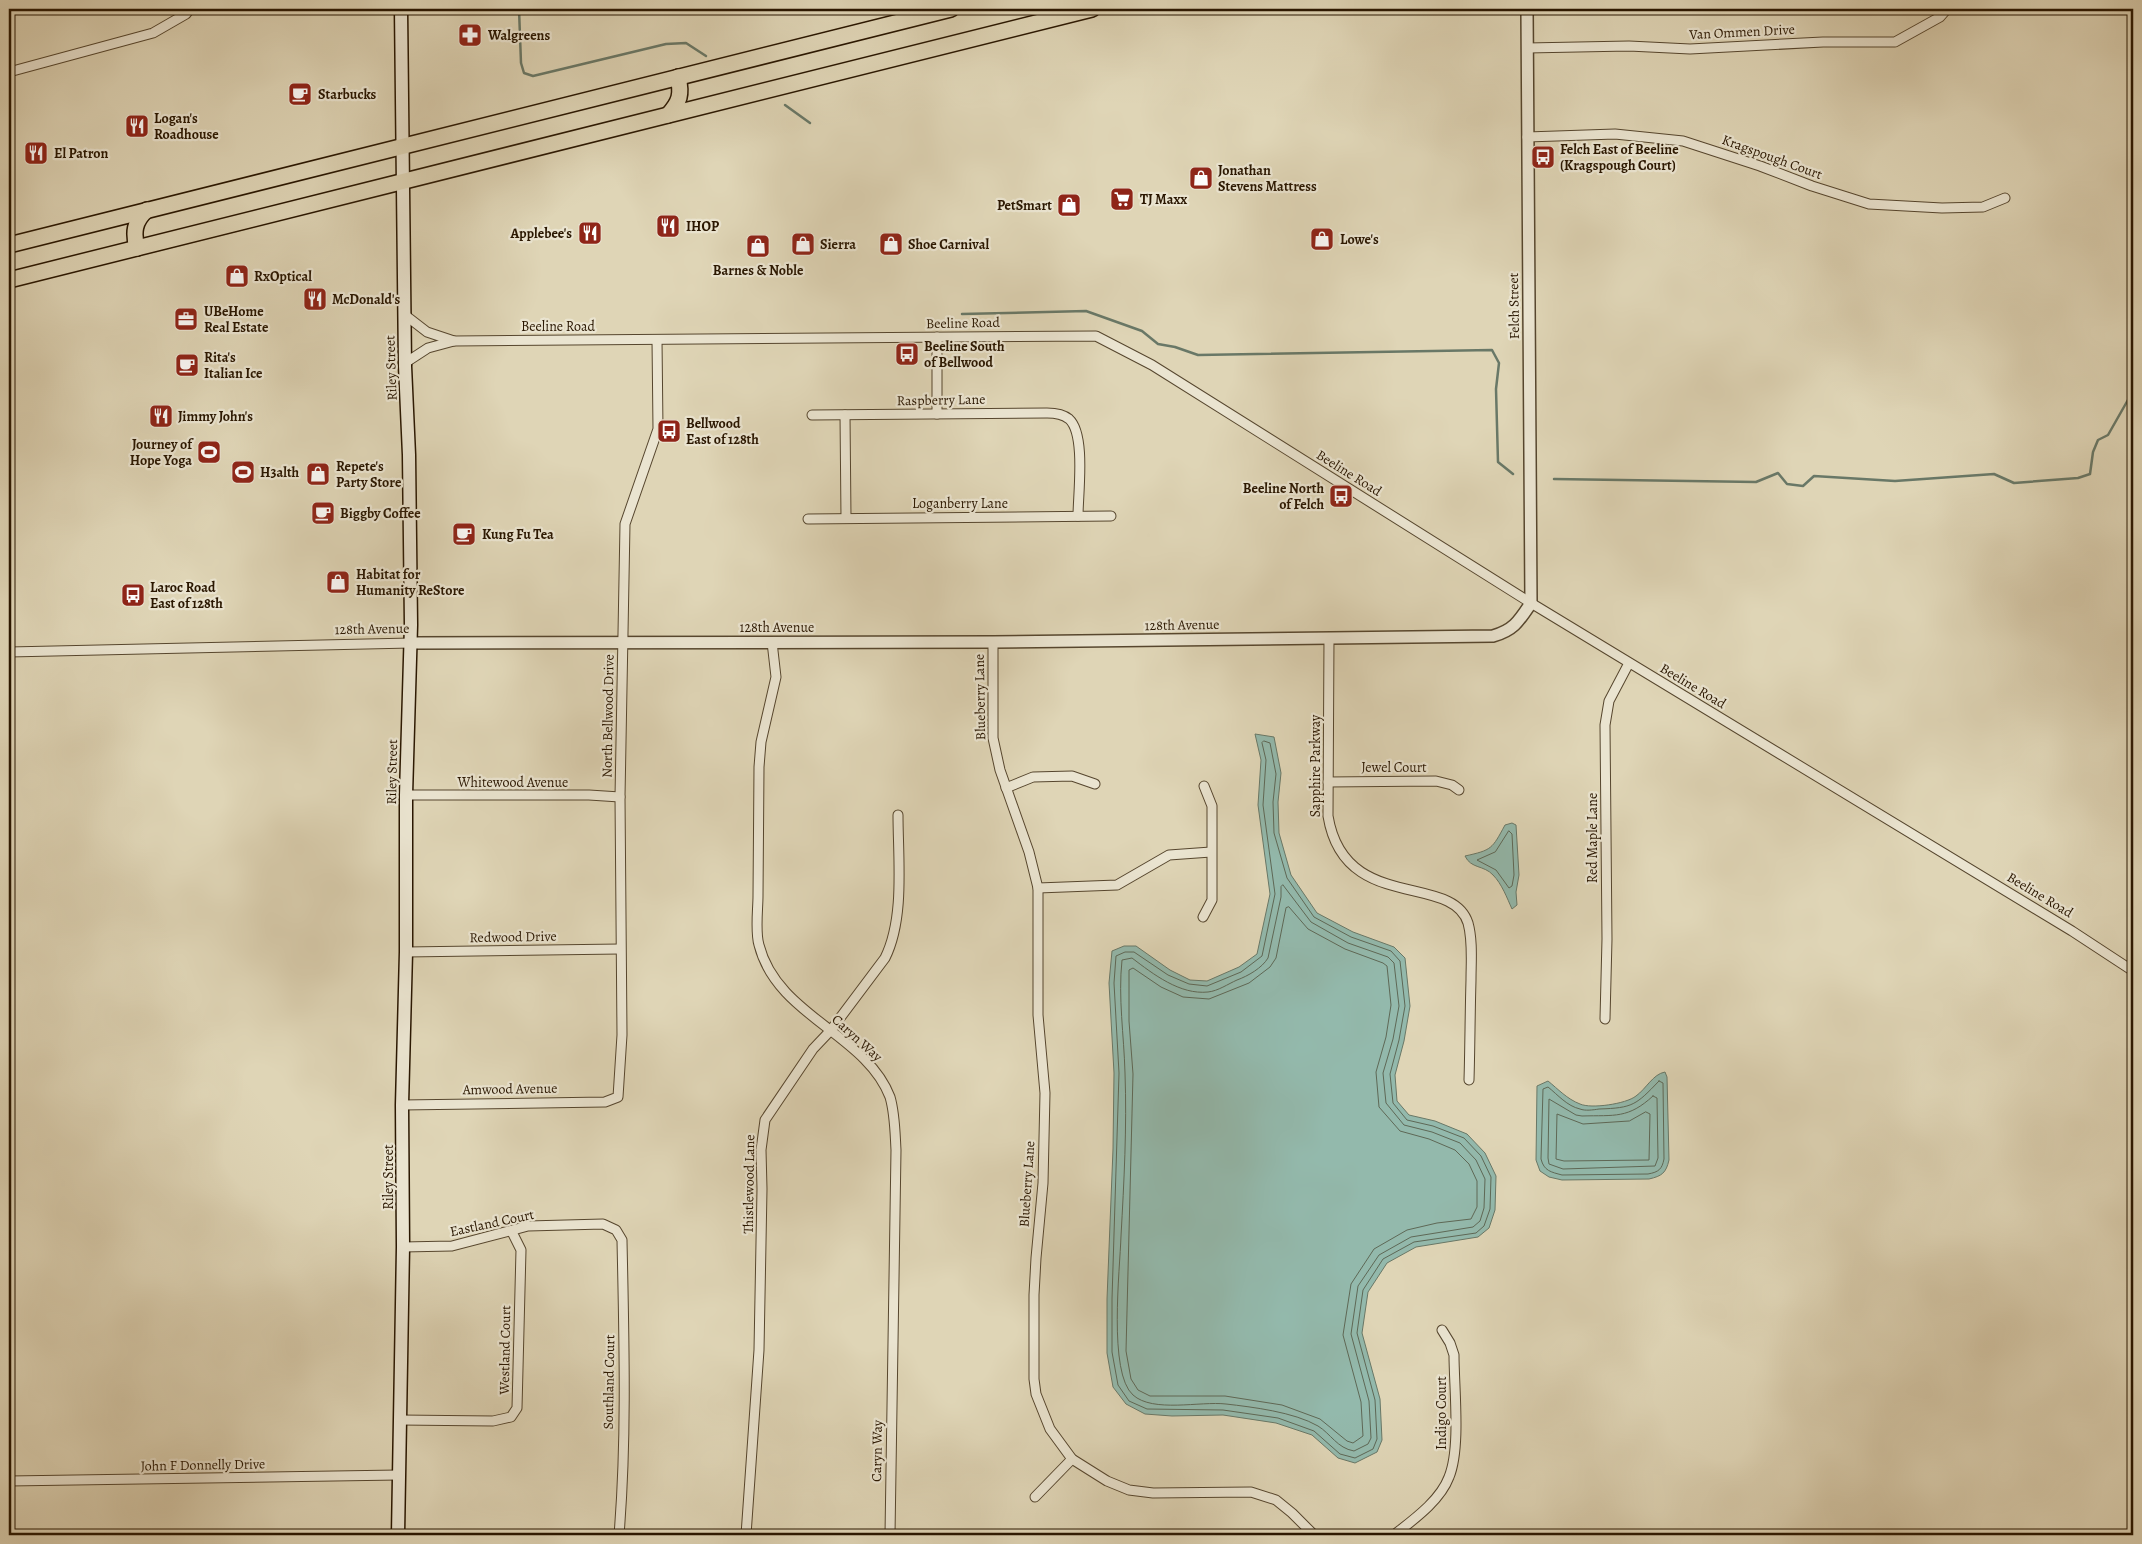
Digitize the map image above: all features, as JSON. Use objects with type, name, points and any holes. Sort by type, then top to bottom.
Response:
[{"type":"highway","points":[[9,245],[950,9]]},
{"type":"highway","points":[[9,280],[1092,9]]},
{"type":"highway","points":[[668,115],[679,102],[680,89],[678,77]]},
{"type":"highway","points":[[137,248],[134,232],[135,226],[147,210]]},
{"type":"main road","name":"Riley Street","points":[[398,1535],[403,1247],[402,1105],[406,952],[406,795],[411,643],[409,472],[404,315],[401,9]]},
{"type":"street","points":[[9,72],[153,33],[186,14],[190,9]]},
{"type":"street","name":"Felch Street","points":[[1527,9],[1531,603]]},
{"type":"street","name":"Van Ommen Drive","points":[[1527,48],[1630,46],[1690,50],[1823,42],[1895,42],[1940,17],[1948,9]]},
{"type":"street","name":"Kragspough Court","points":[[1528,137],[1615,134],[1683,141],[1869,204],[1942,208],[1983,207],[2004,198]]},
{"type":"street","name":"Beeline Road","points":[[404,315],[428,332],[454,341]]},
{"type":"street","name":"Beeline Road","points":[[405,363],[428,348],[454,341],[1096,336],[1152,366],[1531,603],[2064,926],[2133,971]]},
{"type":"street","points":[[937,337],[937,414]]},
{"type":"street","name":"North Bellwood Drive","points":[[618,1097],[622,1035],[620,797],[625,524],[658,429],[657,340]]},
{"type":"street","name":"Raspberry Lane","points":[[812,415],[1046,413],[1062,415],[1075,426],[1079,444],[1078,516]]},
{"type":"street","points":[[845,415],[846,517]]},
{"type":"street","name":"Loganberry Lane","points":[[808,519],[846,517],[1111,516]]},
{"type":"street","name":"128th Avenue","points":[[9,652],[411,643],[993,642],[1493,636],[1506,632],[1517,624],[1531,603]]},
{"type":"street","name":"Sapphire Parkway","points":[[1329,638],[1328,816],[1330,828],[1339,849],[1349,862],[1361,872],[1375,880],[1407,891],[1450,901],[1457,906],[1468,923],[1471,950],[1470,1080]]},
{"type":"street","name":"Caryn Way","points":[[772,642],[776,677],[761,742],[759,767],[758,944],[778,984],[818,1022],[831,1030],[858,1053],[878,1077],[890,1097],[894,1122],[896,1150],[890,1535]]},
{"type":"street","name":"Blueberry Lane","points":[[993,642],[993,738],[1000,770],[1029,852],[1038,888],[1038,1015],[1046,1093],[1043,1182],[1036,1258],[1034,1379],[1036,1394],[1050,1429],[1072,1459],[1090,1472],[1129,1490],[1153,1493],[1251,1492],[1276,1500],[1314,1535]]},
{"type":"street","name":"Red Maple Lane","points":[[1605,1019],[1605,725],[1608,701],[1629,663]]},
{"type":"street","points":[[1006,788],[1033,778],[1072,776],[1095,784]]},
{"type":"street","name":"Jewel Court","points":[[1328,782],[1436,781],[1452,785],[1459,790]]},
{"type":"street","points":[[1202,917],[1212,900],[1212,806],[1204,786]]},
{"type":"street","name":"Whitewood Avenue","points":[[406,795],[589,795],[620,797]]},
{"type":"street","name":"Thistlewood Lane","points":[[746,1535],[759,1350],[761,1150],[765,1120],[813,1048],[831,1030],[886,958],[892,945],[897,913],[898,815]]},
{"type":"street","points":[[1038,888],[1117,885],[1169,854],[1211,852]]},
{"type":"street","name":"Redwood Drive","points":[[406,952],[620,949]]},
{"type":"street","name":"Amwood Avenue","points":[[402,1105],[606,1102],[618,1097]]},
{"type":"street","name":"Eastland Court","points":[[403,1247],[452,1246],[512,1232],[528,1226],[603,1224],[616,1230]]},
{"type":"street","name":"Southland Court","points":[[616,1230],[622,1240],[624,1338],[622,1503],[619,1535]]},
{"type":"street","name":"Westland Court","points":[[400,1420],[493,1421],[511,1417],[517,1408],[520,1250],[512,1232]]},
{"type":"street","name":"Indigo Court","points":[[1394,1535],[1433,1501],[1449,1478],[1455,1454],[1454,1355],[1450,1343],[1442,1330]]},
{"type":"street","points":[[1035,1497],[1072,1459]]},
{"type":"street","name":"John F Donnelly Drive","points":[[9,1481],[398,1474]]},
{"type":"water","points":[[1255,734],[1274,737],[1281,773],[1278,802],[1279,833],[1291,875],[1317,913],[1353,932],[1394,947],[1405,958],[1410,1006],[1404,1041],[1395,1075],[1397,1101],[1409,1115],[1435,1121],[1467,1134],[1485,1153],[1496,1176],[1495,1210],[1489,1228],[1478,1237],[1416,1247],[1387,1263],[1368,1292],[1362,1333],[1380,1399],[1382,1440],[1377,1452],[1355,1463],[1338,1458],[1312,1435],[1276,1423],[1223,1415],[1172,1416],[1145,1414],[1126,1404],[1113,1387],[1107,1353],[1114,1073],[1109,983],[1112,951],[1124,946],[1136,946],[1170,970],[1190,980],[1207,981],[1239,967],[1257,954],[1270,894],[1258,805],[1261,760]]},
{"type":"water","points":[[1512,823],[1516,825],[1519,875],[1516,892],[1517,905],[1512,909],[1496,879],[1486,870],[1471,863],[1465,856],[1486,850],[1494,844],[1505,825]]},
{"type":"water","points":[[1665,1072],[1667,1077],[1669,1160],[1663,1173],[1649,1179],[1562,1180],[1549,1177],[1540,1171],[1536,1160],[1537,1086],[1548,1081],[1567,1097],[1580,1104],[1592,1106],[1608,1105],[1631,1099],[1640,1093],[1653,1079]]},
{"type":"waterway","points":[[519,9],[521,63],[524,73],[533,76],[666,44],[686,43],[706,56]]},
{"type":"waterway","points":[[785,105],[810,123]]},
{"type":"waterway","points":[[962,314],[1086,311],[1142,331],[1158,344],[1175,347],[1198,355],[1492,350],[1499,363],[1496,389],[1498,462],[1513,474]]},
{"type":"waterway","points":[[1554,479],[1756,482],[1778,473],[1787,484],[1803,486],[1814,476],[1895,481],[1994,474],[2014,483],[2078,478],[2090,474],[2093,452],[2098,440],[2108,435],[2133,391]]},
{"type":"place","name":"Walgreens","points":[[470,35]]},
{"type":"place","name":"Starbucks","points":[[300,94]]},
{"type":"place","name":"Logan's Roadhouse","points":[[137,126]]},
{"type":"place","name":"El Patron","points":[[36,153]]},
{"type":"place","name":"Felch East of Beeline (Kragspough Court)","points":[[1543,157]]},
{"type":"place","name":"Jonathan Stevens Mattress","points":[[1201,178]]},
{"type":"place","name":"TJ Maxx","points":[[1122,199]]},
{"type":"place","name":"PetSmart","points":[[1069,205]]},
{"type":"place","name":"IHOP","points":[[668,226]]},
{"type":"place","name":"Applebee's","points":[[590,233]]},
{"type":"place","name":"Lowe's","points":[[1322,239]]},
{"type":"place","name":"Sierra","points":[[803,244]]},
{"type":"place","name":"Shoe Carnival","points":[[891,244]]},
{"type":"place","name":"Barnes & Noble","points":[[758,246]]},
{"type":"place","name":"RxOptical","points":[[237,276]]},
{"type":"place","name":"McDonald's","points":[[315,299]]},
{"type":"place","name":"UBeHome Real Estate","points":[[186,319]]},
{"type":"place","name":"Beeline South of Bellwood","points":[[907,354]]},
{"type":"place","name":"Rita's Italian Ice","points":[[187,365]]},
{"type":"place","name":"Jimmy John's","points":[[161,416]]},
{"type":"place","name":"Bellwood East of 128th","points":[[669,431]]},
{"type":"place","name":"Journey of Hope Yoga","points":[[209,452]]},
{"type":"place","name":"H3alth","points":[[243,472]]},
{"type":"place","name":"Repete's Party Store","points":[[318,474]]},
{"type":"place","name":"Beeline North of Felch","points":[[1341,496]]},
{"type":"place","name":"Biggby Coffee","points":[[323,513]]},
{"type":"place","name":"Kung Fu Tea","points":[[464,534]]},
{"type":"place","name":"Habitat for Humanity ReStore","points":[[338,582]]},
{"type":"place","name":"Laroc Road East of 128th","points":[[133,595]]}]
